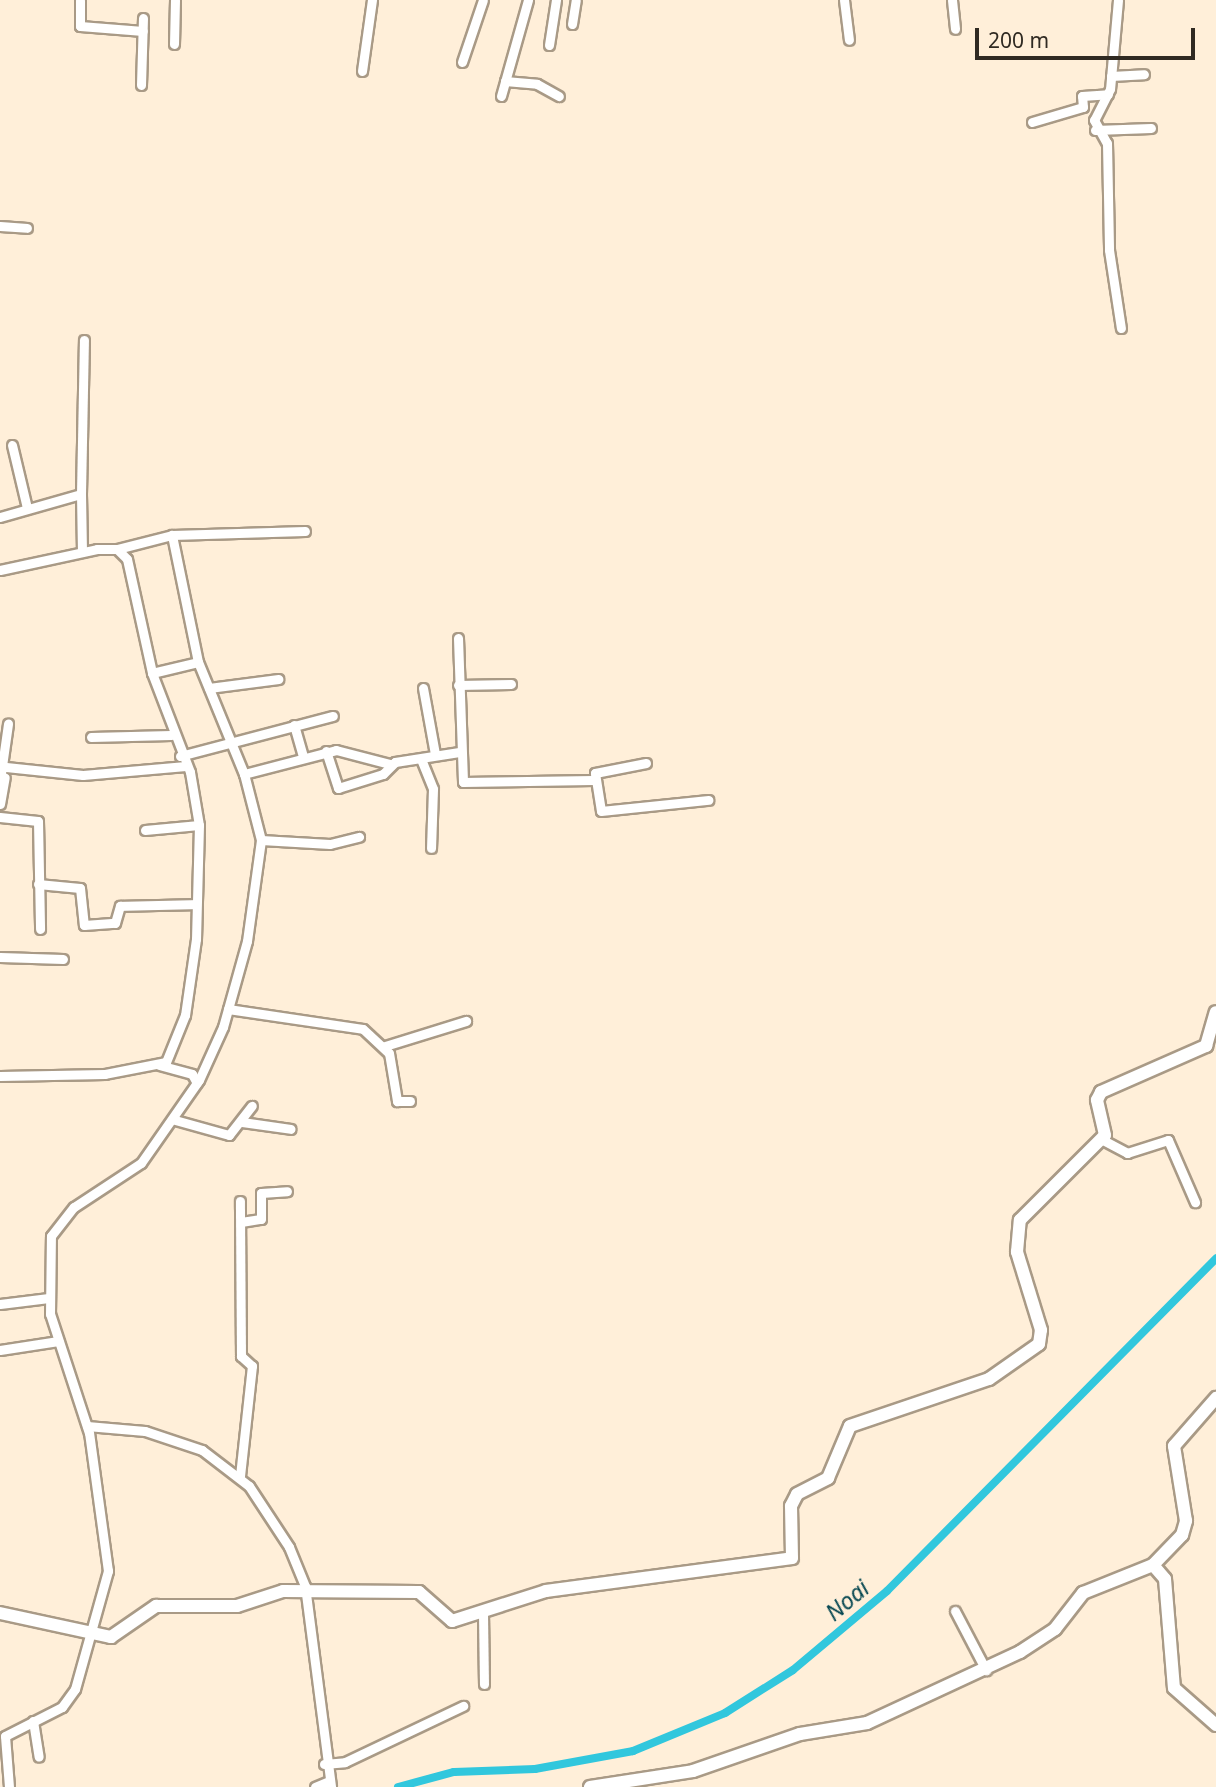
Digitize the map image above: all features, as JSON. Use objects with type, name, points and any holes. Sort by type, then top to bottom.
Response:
[{"type":"street","points":[[80,0],[80,26],[143,31]]},
{"type":"street","points":[[173,44],[175,0]]},
{"type":"street","points":[[362,71],[372,0]]},
{"type":"street","points":[[462,62],[483,0]]},
{"type":"street","points":[[501,96],[528,0]]},
{"type":"street","points":[[549,45],[556,0]]},
{"type":"street","points":[[572,24],[576,0]]},
{"type":"street","points":[[844,0],[849,40]]},
{"type":"street","points":[[952,0],[955,29]]},
{"type":"street","points":[[1118,0],[1108,94],[1094,115],[1096,130],[1107,144],[1109,250],[1121,328]]},
{"type":"street","points":[[141,85],[143,18]]},
{"type":"street","points":[[1111,76],[1144,74]]},
{"type":"street","points":[[505,81],[537,84],[559,96]]},
{"type":"street","points":[[1032,122],[1083,107],[1082,96],[1108,94]]},
{"type":"street","points":[[1096,130],[1151,128]]},
{"type":"street","points":[[0,226],[27,228]]},
{"type":"street","points":[[82,552],[84,340]]},
{"type":"street","points":[[12,444],[27,508]]},
{"type":"street","points":[[0,517],[81,494]]},
{"type":"street","points":[[0,570],[82,552],[117,549],[172,535],[305,531]]},
{"type":"street","points":[[9,1787],[2,1734],[62,1707],[75,1689],[108,1571],[87,1426],[58,1342],[49,1298],[51,1236],[74,1207],[141,1163],[175,1120],[197,1083],[228,1009],[247,941],[261,840],[244,774],[228,741],[198,662],[172,535]]},
{"type":"street","points":[[117,549],[138,594],[152,673],[171,735],[186,766],[199,825],[196,904],[185,1015],[173,1052],[157,1065]]},
{"type":"street","points":[[458,638],[459,752],[468,785],[593,780],[602,769],[646,763]]},
{"type":"street","points":[[152,673],[198,662]]},
{"type":"street","points":[[208,688],[278,679]]},
{"type":"street","points":[[458,685],[511,684]]},
{"type":"street","points":[[423,688],[435,754]]},
{"type":"street","points":[[180,756],[228,741],[333,716]]},
{"type":"street","points":[[0,804],[8,724]]},
{"type":"street","points":[[293,725],[303,757]]},
{"type":"street","points":[[91,737],[171,735]]},
{"type":"street","points":[[244,774],[326,751],[390,764],[435,754],[459,752]]},
{"type":"street","points":[[326,751],[336,788],[383,775],[390,764]]},
{"type":"street","points":[[421,759],[433,789],[431,848]]},
{"type":"street","points":[[3,775],[83,775],[186,766]]},
{"type":"street","points":[[593,780],[603,812],[708,800]]},
{"type":"street","points":[[0,817],[38,821],[40,929]]},
{"type":"street","points":[[145,830],[199,825]]},
{"type":"street","points":[[261,840],[330,844],[359,837]]},
{"type":"street","points":[[38,884],[80,888],[84,925],[112,925],[120,906],[196,904]]},
{"type":"street","points":[[0,957],[63,959]]},
{"type":"street","points":[[228,1009],[349,1024],[385,1046],[397,1101],[411,1101]]},
{"type":"street","points":[[0,1613],[117,1636],[156,1606],[237,1606],[283,1591],[419,1592],[445,1619],[483,1614],[546,1591],[792,1558],[791,1506],[797,1494],[828,1478],[850,1426],[989,1379],[1039,1344],[1041,1330],[1017,1252],[1020,1220],[1101,1139],[1101,1092],[1206,1046],[1216,1012]]},
{"type":"street","points":[[385,1046],[466,1021]]},
{"type":"street","points":[[0,1076],[105,1074],[157,1065],[192,1074],[197,1083]]},
{"type":"street","points":[[175,1120],[229,1135],[242,1122],[252,1105]]},
{"type":"street","points":[[242,1122],[291,1129]]},
{"type":"street","points":[[1101,1139],[1127,1153],[1168,1140],[1195,1202]]},
{"type":"street","points":[[241,1222],[261,1219],[261,1193],[287,1191]]},
{"type":"street","points":[[240,1201],[241,1356],[252,1366],[240,1476]]},
{"type":"street","points":[[0,1304],[49,1298]]},
{"type":"street","points":[[0,1350],[58,1342]]},
{"type":"street","points":[[590,1787],[693,1771],[800,1734],[867,1723],[986,1670],[1055,1629],[1083,1593],[1153,1564],[1182,1535],[1186,1521],[1174,1446],[1216,1398]]},
{"type":"street","points":[[87,1426],[145,1431],[202,1450],[240,1476],[289,1547],[306,1591],[324,1764],[330,1784],[315,1787]]},
{"type":"street","points":[[1153,1564],[1165,1579],[1174,1688],[1216,1726]]},
{"type":"street","points":[[954,1611],[986,1670]]},
{"type":"street","points":[[483,1614],[484,1684]]},
{"type":"street","points":[[324,1764],[354,1758],[463,1706]]},
{"type":"street","points":[[33,1721],[39,1757]]},
{"type":"waterway","name":"Noai","points":[[398,1787],[454,1772],[535,1769],[633,1751],[725,1713],[793,1670],[887,1591],[1216,1258]]}]
